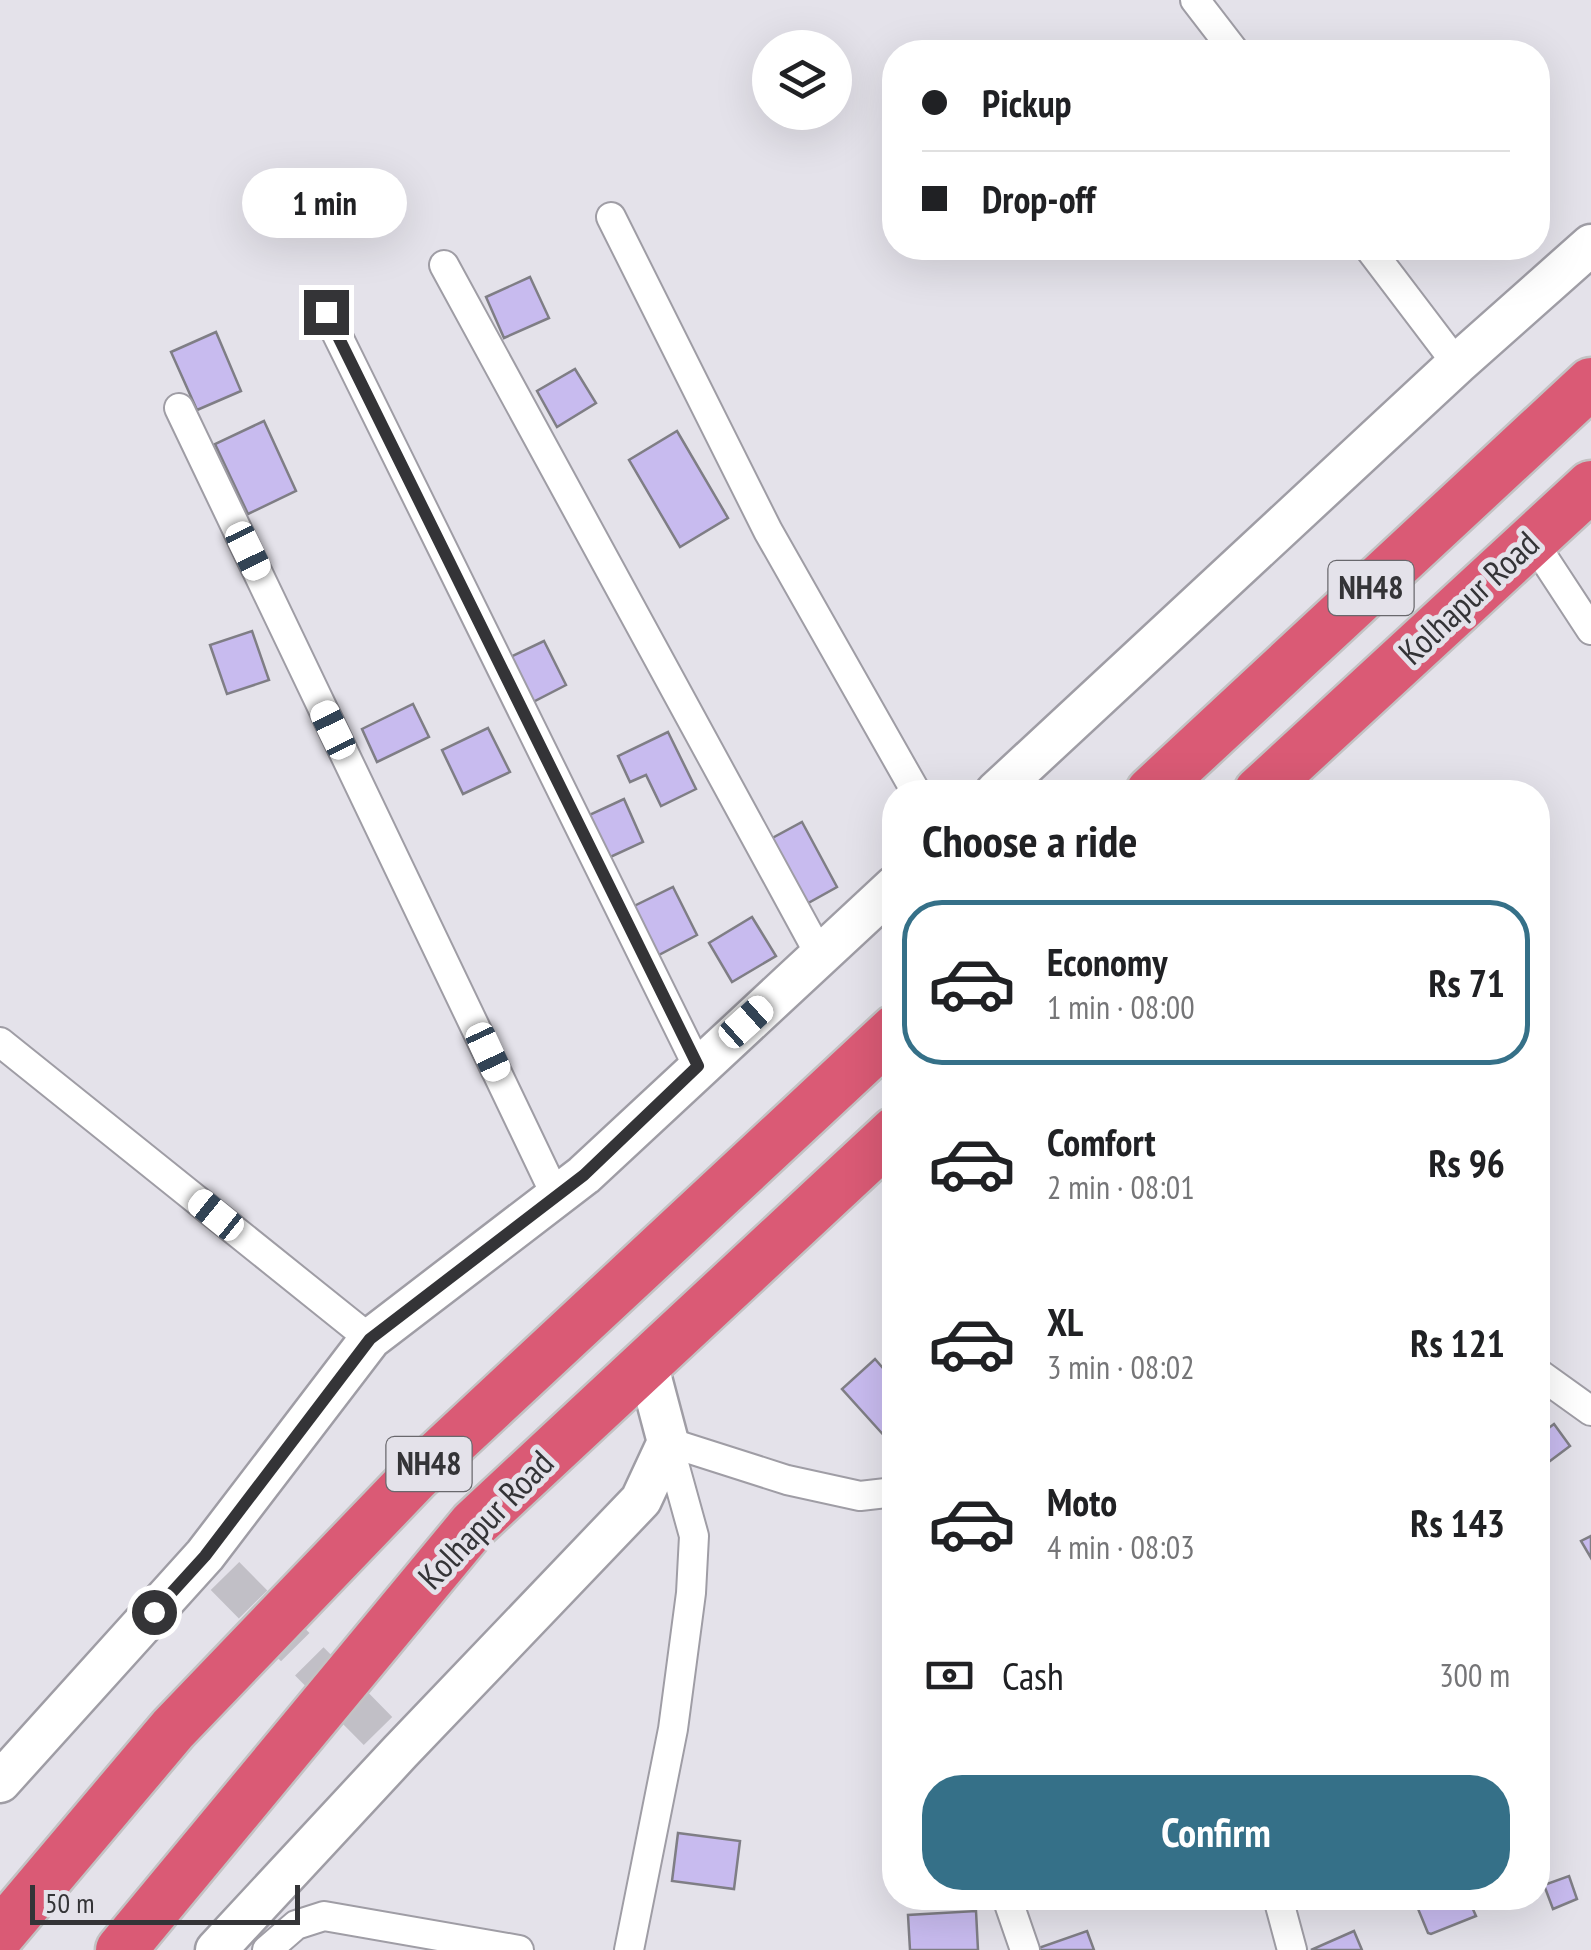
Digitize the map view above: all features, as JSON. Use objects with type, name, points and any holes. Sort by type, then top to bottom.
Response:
[{"type":"highway","name":"NH48","points":[[1163,780],[1591,383]]},
{"type":"highway","name":"Kolhapur Road","points":[[1272,780],[1591,486]]},
{"type":"highway","name":"NH48","points":[[0,1934],[173,1729],[415,1477],[882,1042]]},
{"type":"highway","name":"Kolhapur Road","points":[[121,1950],[474,1524],[882,1144]]},
{"type":"street","points":[[1196,0],[1226,40]]},
{"type":"street","points":[[611,217],[768,531],[909,780]]},
{"type":"street","points":[[1009,780],[1457,364],[1591,245]]},
{"type":"street","points":[[1378,260],[1457,364]]},
{"type":"street","points":[[444,265],[820,955]]},
{"type":"street","points":[[326,312],[698,1066]]},
{"type":"street","points":[[179,408],[556,1196]]},
{"type":"street","points":[[1532,540],[1591,630]]},
{"type":"street","points":[[0,1782],[215,1566],[370,1339],[584,1175],[882,898]]},
{"type":"street","points":[[0,1042],[370,1339]]},
{"type":"street","points":[[629,1950],[673,1730],[691,1593],[694,1536],[647,1363]]},
{"type":"street","points":[[1550,1382],[1591,1411]]},
{"type":"street","points":[[668,1442],[787,1480],[860,1496],[882,1493]]},
{"type":"street","points":[[216,1950],[389,1741],[641,1500],[668,1442]]},
{"type":"street","points":[[1011,1910],[1025,1950]]},
{"type":"street","points":[[1281,1910],[1292,1950]]},
{"type":"street","points":[[268,1950],[296,1925],[324,1916],[519,1950]]},
{"type":"building","points":[[530,277],[549,318],[504,338],[486,297]]},
{"type":"building","points":[[216,332],[241,391],[197,410],[171,352]]},
{"type":"building","points":[[575,369],[596,403],[557,427],[537,391]]},
{"type":"building","points":[[264,421],[296,491],[248,514],[215,444]]},
{"type":"building","points":[[677,431],[728,518],[680,547],[629,460]]},
{"type":"building","points":[[252,631],[269,680],[227,694],[210,645]]},
{"type":"building","points":[[544,641],[566,685],[529,704],[506,659]]},
{"type":"building","points":[[413,704],[429,737],[377,762],[362,729]]},
{"type":"building","points":[[488,728],[510,772],[463,794],[442,750]]},
{"type":"building","points":[[668,732],[696,789],[661,806],[646,775],[630,782],[618,756]]},
{"type":"building","points":[[624,799],[643,842],[606,859],[587,816]]},
{"type":"building","points":[[802,822],[837,887],[801,907],[765,842]]},
{"type":"building","points":[[673,887],[697,935],[653,958],[628,909]]},
{"type":"building","points":[[752,917],[776,956],[732,982],[709,943]]},
{"type":"building","points":[[875,1359],[882,1367],[882,1433],[842,1389]]},
{"type":"building","points":[[1554,1424],[1570,1446],[1550,1461],[1550,1427]]},
{"type":"building","points":[[1591,1536],[1591,1558],[1581,1541]]},
{"type":"building","points":[[678,1833],[740,1841],[734,1889],[672,1881]]},
{"type":"building","points":[[1569,1876],[1577,1899],[1553,1909],[1550,1883]]},
{"type":"building","points":[[1419,1910],[1473,1910],[1476,1916],[1431,1934]]},
{"type":"building","points":[[976,1911],[978,1950],[910,1950],[908,1915]]},
{"type":"building","points":[[1087,1931],[1094,1950],[1033,1950]]},
{"type":"building","points":[[1354,1931],[1362,1950],[1311,1950]]},
{"type":"tunnel","points":[[225,1576],[378,1731]]},
{"type":"route","points":[[154,1612],[205,1556],[370,1339],[584,1175],[698,1066],[326,312]]}]
